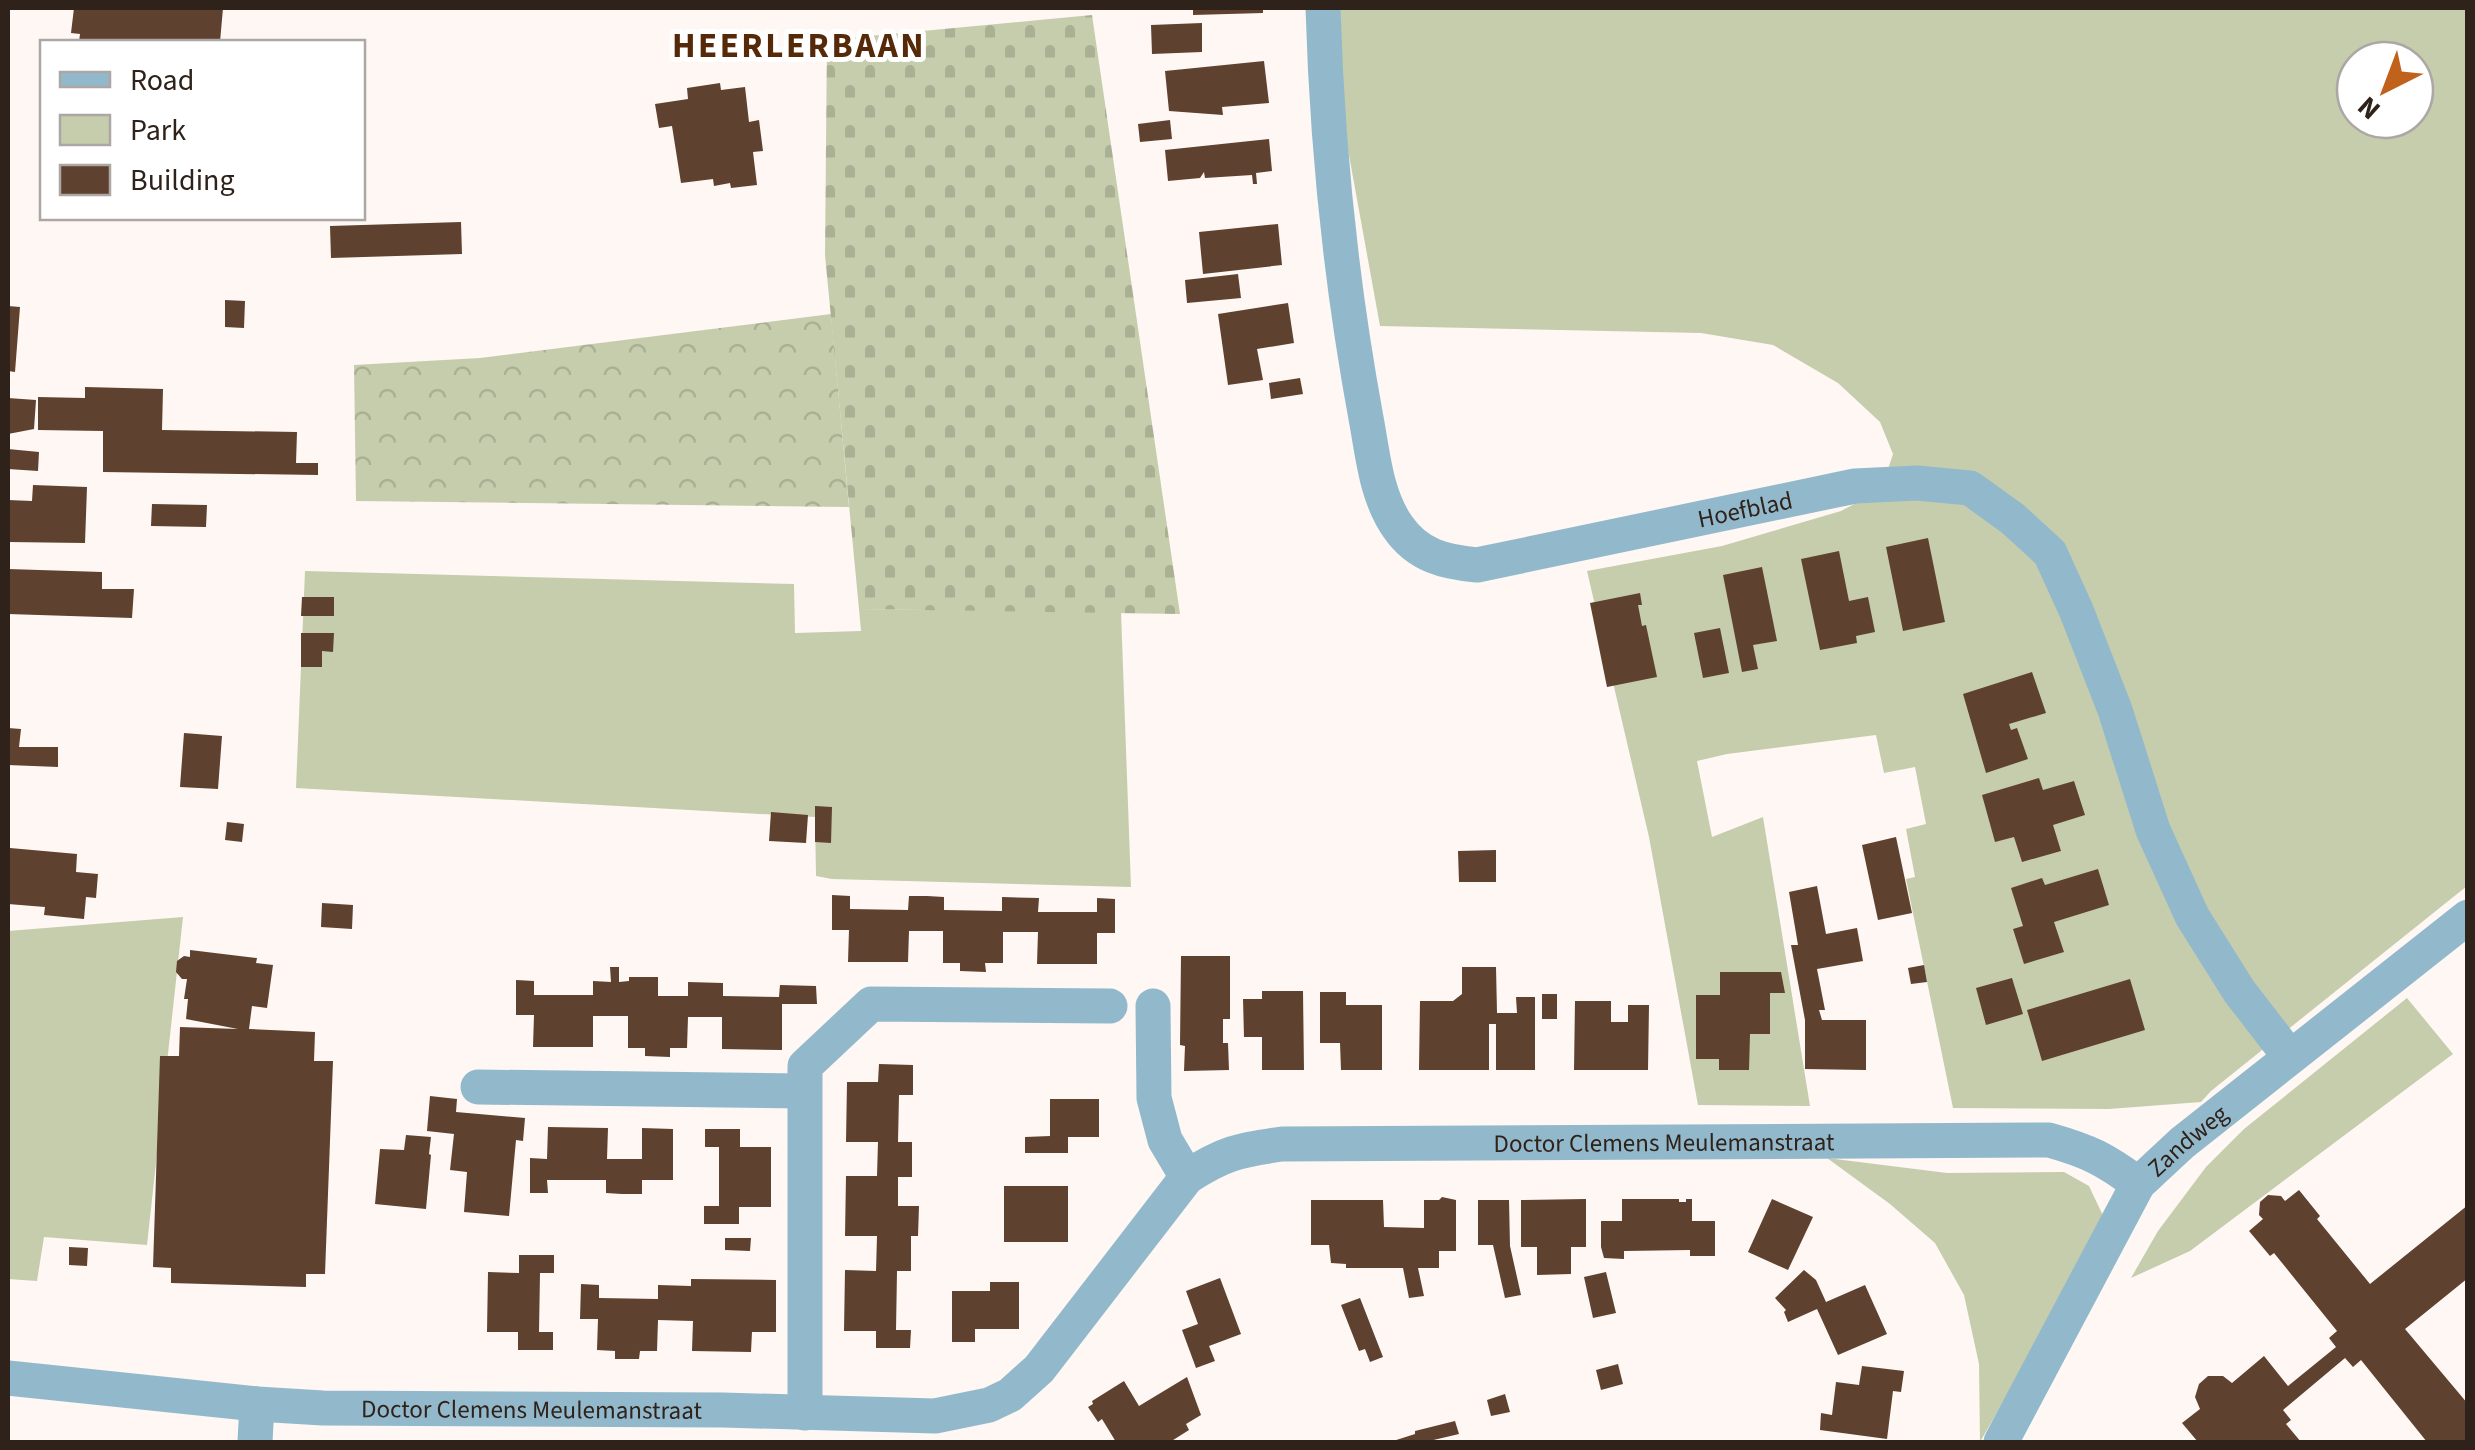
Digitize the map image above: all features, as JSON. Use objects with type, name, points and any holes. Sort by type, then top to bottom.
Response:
[{"type":"street","name":"Hoefblad","points":[[1324,8],[1336,214],[1360,385],[1385,507],[1416,548],[1448,562],[1477,565],[1855,486],[1917,482],[1970,488],[2013,519],[2050,553],[2115,710],[2153,830],[2192,916],[2240,991],[2290,1057]]},
{"type":"street","name":"Zandweg","points":[[2001,1442],[2138,1184],[2182,1142],[2468,917]]},
{"type":"street","points":[[806,1413],[805,1066],[871,1004],[1110,1006]]},
{"type":"street","points":[[1153,1006],[1154,1098],[1164,1140],[1186,1178]]},
{"type":"street","points":[[478,1087],[804,1092]]},
{"type":"street","name":"Doctor Clemens Meulemanstraat","points":[[8,1378],[323,1408],[723,1410],[935,1416],[989,1405],[1010,1395],[1040,1368],[1186,1178],[1235,1151],[1282,1144],[2049,1140],[2087,1151],[2138,1184]]},
{"type":"street","points":[[256,1442],[257,1404]]},
{"type":"green space","points":[[1340,8],[2467,8],[2467,886],[2201,1102],[2109,1109],[1953,1108],[1906,879],[1915,877],[1906,829],[1926,824],[1915,767],[1884,773],[1876,735],[1697,761],[1712,837],[1763,817],[1810,1106],[1698,1105],[1649,837],[1587,571],[1722,546],[1841,511],[1881,490],[1893,454],[1880,422],[1838,383],[1773,345],[1701,333],[1380,326],[1343,122]]},
{"type":"green space","points":[[1092,15],[1180,614],[859,609],[825,255],[827,40]]},
{"type":"green space","points":[[831,314],[849,507],[356,501],[354,365],[480,358]]},
{"type":"green space","points":[[305,571],[794,584],[795,633],[861,631],[859,609],[1121,612],[1131,887],[816,876],[815,817],[296,788]]},
{"type":"green space","points":[[183,917],[147,1245],[44,1237],[37,1281],[8,1279],[8,931]]},
{"type":"green space","points":[[2407,998],[2453,1054],[2190,1251],[2131,1278],[2158,1231],[2206,1167],[2244,1129]]},
{"type":"green space","points":[[1827,1158],[1947,1173],[2064,1172],[2089,1186],[2106,1222],[1980,1442],[1979,1364],[1964,1295],[1935,1243]]},
{"type":"building","points":[[74,8],[223,8],[220,40],[79,40],[80,34],[71,33]]},
{"type":"building","points":[[1193,8],[1263,8],[1263,13],[1193,15]]},
{"type":"building","points":[[1202,23],[1202,52],[1152,54],[1151,25]]},
{"type":"building","points":[[1264,61],[1269,103],[1222,107],[1223,115],[1169,111],[1165,71]]},
{"type":"building","points":[[720,83],[721,90],[745,87],[749,122],[759,120],[763,151],[753,152],[757,185],[714,186],[713,179],[681,183],[672,126],[659,128],[655,104],[688,99],[687,88]]},
{"type":"building","points":[[1170,120],[1172,139],[1140,142],[1138,124]]},
{"type":"building","points":[[1269,139],[1272,171],[1256,173],[1257,184],[1253,184],[1252,175],[1205,178],[1204,172],[1200,178],[1168,181],[1165,150]]},
{"type":"building","points":[[461,222],[462,254],[331,258],[330,226]]},
{"type":"building","points":[[1278,224],[1282,265],[1203,274],[1199,232]]},
{"type":"building","points":[[1238,274],[1241,298],[1187,303],[1185,280]]},
{"type":"building","points":[[225,300],[245,301],[244,328],[225,327]]},
{"type":"building","points":[[1288,303],[1294,343],[1257,349],[1263,380],[1228,385],[1218,314]]},
{"type":"building","points":[[8,306],[20,307],[15,372],[8,371]]},
{"type":"building","points":[[1300,378],[1303,394],[1271,399],[1269,383]]},
{"type":"building","points":[[85,387],[163,389],[162,430],[297,432],[296,463],[318,463],[318,475],[103,472],[103,431],[38,430],[38,397],[85,398]]},
{"type":"building","points":[[8,398],[36,400],[34,429],[8,434]]},
{"type":"building","points":[[8,449],[39,452],[38,471],[8,469]]},
{"type":"building","points":[[33,485],[87,487],[85,543],[8,542],[8,500],[32,501]]},
{"type":"building","points":[[152,504],[207,505],[206,527],[151,526]]},
{"type":"building","points":[[1928,538],[1945,622],[1903,631],[1886,547]]},
{"type":"building","points":[[1839,551],[1849,601],[1868,597],[1875,632],[1856,636],[1857,643],[1820,650],[1801,559]]},
{"type":"building","points":[[1762,567],[1777,641],[1753,645],[1758,669],[1742,672],[1723,575]]},
{"type":"building","points":[[8,569],[102,572],[102,589],[134,589],[132,618],[8,614]]},
{"type":"building","points":[[1640,593],[1642,626],[1646,625],[1657,677],[1607,687],[1590,603]]},
{"type":"building","points":[[302,597],[334,597],[334,616],[301,616]]},
{"type":"building","points":[[1720,628],[1729,673],[1703,678],[1694,633]]},
{"type":"building","points":[[301,633],[334,633],[333,652],[322,651],[322,667],[301,667]]},
{"type":"building","points":[[2032,672],[2046,713],[2009,724],[2011,730],[2017,728],[2028,759],[1986,773],[1963,694]]},
{"type":"building","points":[[8,728],[21,729],[19,747],[58,747],[58,767],[8,765]]},
{"type":"building","points":[[184,733],[222,736],[218,789],[180,787]]},
{"type":"building","points":[[2039,778],[2043,790],[2074,781],[2085,815],[2053,825],[2061,851],[2022,862],[2014,837],[1995,842],[1982,795]]},
{"type":"building","points":[[815,806],[832,807],[831,843],[815,842]]},
{"type":"building","points":[[771,812],[808,815],[806,843],[769,841]]},
{"type":"building","points":[[227,822],[244,824],[242,842],[225,840]]},
{"type":"building","points":[[1896,837],[1912,913],[1878,920],[1862,845]]},
{"type":"building","points":[[10,848],[77,854],[76,872],[98,874],[96,898],[86,897],[84,919],[44,915],[45,907],[8,904]]},
{"type":"building","points":[[1496,850],[1496,882],[1459,882],[1458,851]]},
{"type":"building","points":[[2098,869],[2109,905],[2054,922],[2064,952],[2024,964],[2013,929],[2023,926],[2011,888],[2042,878],[2045,885]]},
{"type":"building","points":[[1817,886],[1826,934],[1857,928],[1863,961],[1817,969],[1825,1010],[1819,1010],[1822,1020],[1866,1020],[1866,1070],[1805,1069],[1805,1020],[1791,945],[1798,945],[1789,892]]},
{"type":"building","points":[[832,895],[850,896],[850,909],[908,910],[909,896],[944,897],[944,910],[1002,911],[1002,897],[1039,898],[1038,912],[1097,912],[1097,898],[1115,899],[1115,933],[1097,933],[1097,964],[1037,964],[1038,932],[1003,932],[1003,963],[985,963],[986,972],[960,971],[960,963],[943,963],[943,931],[909,931],[908,962],[848,962],[849,930],[832,930]]},
{"type":"building","points":[[322,903],[353,905],[352,929],[321,927]]},
{"type":"building","points":[[190,950],[257,958],[256,963],[273,965],[267,1008],[252,1006],[249,1029],[315,1032],[314,1061],[333,1061],[325,1274],[306,1274],[306,1287],[171,1283],[171,1268],[153,1267],[160,1056],[179,1056],[180,1027],[238,1029],[186,1019],[187,979],[176,972],[177,961],[190,957]]},
{"type":"building","points":[[1181,956],[1230,956],[1230,1019],[1223,1019],[1229,1070],[1184,1071],[1185,1046],[1180,1045]]},
{"type":"building","points":[[1924,965],[1927,982],[1911,984],[1908,968]]},
{"type":"building","points":[[610,967],[619,967],[619,982],[629,981],[629,977],[658,977],[658,996],[688,996],[688,982],[723,983],[723,996],[779,997],[780,985],[816,986],[817,1004],[782,1004],[782,1050],[722,1049],[722,1017],[688,1017],[687,1048],[670,1048],[670,1057],[645,1056],[645,1048],[628,1048],[628,1016],[593,1016],[593,1047],[533,1047],[534,1015],[516,1015],[516,980],[534,981],[534,995],[593,995],[593,981],[611,982]]},
{"type":"building","points":[[1462,967],[1496,967],[1497,1013],[1517,1013],[1516,997],[1535,997],[1535,1070],[1496,1070],[1496,1024],[1489,1024],[1489,1070],[1419,1070],[1420,1001],[1453,1001],[1462,994]]},
{"type":"building","points":[[1720,972],[1781,972],[1785,993],[1770,993],[1770,1034],[1750,1034],[1749,1070],[1719,1070],[1719,1059],[1696,1059],[1696,995],[1720,995]]},
{"type":"building","points":[[2012,978],[2023,1014],[1986,1025],[1976,988]]},
{"type":"building","points":[[2130,979],[2145,1030],[2042,1061],[2027,1010]]},
{"type":"building","points":[[1262,991],[1303,991],[1304,1070],[1262,1070],[1262,1037],[1244,1037],[1243,999],[1262,999]]},
{"type":"building","points":[[1320,992],[1346,992],[1346,1005],[1382,1005],[1382,1070],[1341,1070],[1340,1043],[1320,1043]]},
{"type":"building","points":[[1542,994],[1557,994],[1557,1019],[1542,1019]]},
{"type":"building","points":[[1575,1001],[1611,1001],[1611,1022],[1628,1022],[1628,1005],[1649,1005],[1648,1070],[1574,1070]]},
{"type":"building","points":[[879,1064],[913,1065],[913,1095],[899,1095],[898,1142],[912,1142],[912,1177],[898,1177],[898,1206],[919,1206],[918,1236],[911,1236],[911,1271],[897,1271],[896,1330],[911,1330],[910,1348],[876,1348],[876,1331],[844,1331],[845,1270],[876,1271],[877,1236],[845,1236],[846,1176],[877,1176],[878,1142],[846,1142],[847,1082],[878,1082]]},
{"type":"building","points":[[430,1096],[457,1099],[456,1112],[525,1118],[523,1141],[516,1140],[509,1216],[464,1212],[467,1172],[450,1170],[454,1134],[427,1131]]},
{"type":"building","points":[[1050,1099],[1099,1099],[1099,1137],[1068,1137],[1068,1153],[1025,1153],[1025,1137],[1050,1136]]},
{"type":"building","points":[[548,1127],[608,1128],[607,1159],[642,1159],[642,1128],[673,1129],[673,1180],[642,1180],[642,1194],[622,1194],[606,1193],[606,1180],[547,1180],[548,1193],[530,1193],[530,1158],[547,1159]]},
{"type":"building","points":[[705,1129],[740,1129],[740,1147],[771,1147],[771,1207],[739,1207],[739,1224],[704,1224],[704,1206],[719,1206],[719,1147],[705,1147]]},
{"type":"building","points":[[406,1135],[431,1137],[426,1209],[375,1204],[380,1149],[404,1150]]},
{"type":"building","points":[[1004,1186],[1068,1186],[1068,1242],[1004,1242]]},
{"type":"building","points":[[2299,1190],[2320,1216],[2317,1219],[2370,1284],[2468,1205],[2468,1278],[2405,1329],[2468,1404],[2468,1442],[2427,1442],[2361,1360],[2353,1367],[2345,1358],[2283,1410],[2291,1420],[2286,1424],[2301,1442],[2198,1442],[2182,1423],[2200,1409],[2195,1397],[2199,1384],[2208,1376],[2223,1376],[2232,1383],[2264,1356],[2288,1386],[2336,1347],[2329,1338],[2337,1331],[2274,1253],[2270,1256],[2249,1231],[2263,1219],[2259,1215],[2260,1202],[2268,1195],[2281,1196],[2285,1201]]},
{"type":"building","points":[[1586,1199],[1586,1247],[1571,1247],[1571,1274],[1537,1275],[1537,1247],[1521,1247],[1521,1200]]},
{"type":"building","points":[[1622,1199],[1692,1199],[1692,1221],[1715,1221],[1715,1256],[1690,1256],[1690,1250],[1624,1251],[1624,1259],[1604,1258],[1601,1221],[1622,1221]]},
{"type":"building","points":[[1772,1199],[1813,1217],[1788,1270],[1748,1252]]},
{"type":"building","points":[[1311,1200],[1383,1200],[1384,1227],[1424,1228],[1424,1200],[1456,1200],[1456,1251],[1439,1251],[1439,1268],[1418,1268],[1424,1296],[1409,1298],[1403,1268],[1346,1268],[1346,1264],[1331,1263],[1329,1245],[1311,1245]]},
{"type":"building","points":[[1478,1200],[1509,1200],[1510,1246],[1521,1295],[1505,1298],[1493,1245],[1478,1245]]},
{"type":"building","points":[[725,1238],[751,1238],[750,1251],[725,1250]]},
{"type":"building","points":[[69,1247],[88,1248],[87,1266],[69,1265]]},
{"type":"building","points":[[519,1255],[554,1255],[554,1273],[540,1273],[539,1332],[553,1332],[553,1350],[518,1350],[518,1332],[487,1332],[488,1272],[519,1273]]},
{"type":"building","points":[[1804,1270],[1816,1280],[1826,1302],[1865,1285],[1887,1334],[1838,1355],[1817,1309],[1788,1322],[1786,1310],[1775,1298]]},
{"type":"building","points":[[1606,1272],[1616,1313],[1593,1318],[1584,1277]]},
{"type":"building","points":[[1220,1278],[1241,1334],[1209,1346],[1215,1361],[1196,1368],[1182,1330],[1198,1324],[1186,1291]]},
{"type":"building","points":[[691,1279],[776,1280],[776,1332],[752,1332],[751,1352],[692,1351],[693,1321],[658,1320],[657,1351],[640,1351],[639,1359],[615,1359],[615,1351],[597,1350],[598,1319],[580,1319],[581,1284],[599,1285],[599,1298],[658,1299],[658,1285],[691,1286]]},
{"type":"building","points":[[990,1282],[1019,1282],[1019,1329],[975,1329],[975,1342],[952,1342],[952,1291],[990,1291]]},
{"type":"building","points":[[1360,1298],[1383,1357],[1370,1362],[1365,1349],[1359,1351],[1341,1305]]},
{"type":"building","points":[[1618,1364],[1623,1384],[1601,1390],[1596,1370]]},
{"type":"building","points":[[1862,1366],[1904,1371],[1901,1392],[1893,1391],[1887,1439],[1820,1430],[1821,1413],[1832,1415],[1836,1382],[1859,1385]]},
{"type":"building","points":[[1187,1377],[1201,1415],[1186,1424],[1189,1430],[1170,1442],[1116,1442],[1102,1419],[1098,1422],[1088,1407],[1124,1381],[1139,1406]]},
{"type":"building","points":[[1505,1394],[1510,1412],[1491,1416],[1487,1400]]},
{"type":"building","points":[[1455,1421],[1459,1434],[1425,1442],[1390,1442],[1415,1431]]},
{"type":"district","name":"HEERLERBAAN","points":[[799,45]]}]
